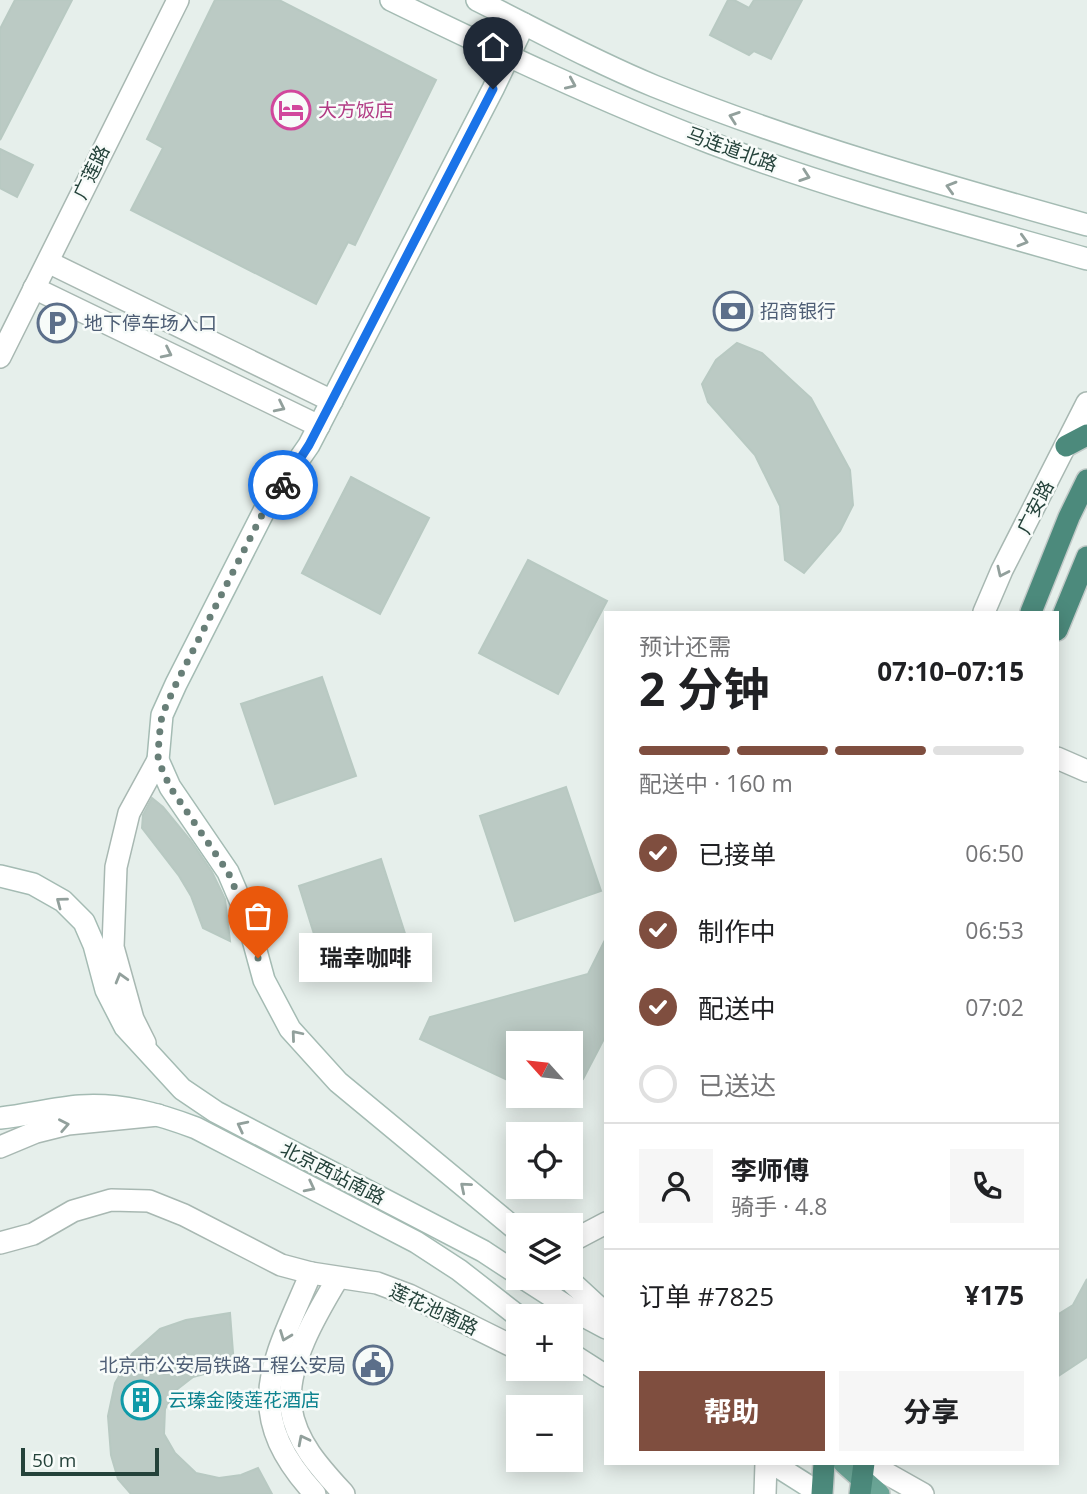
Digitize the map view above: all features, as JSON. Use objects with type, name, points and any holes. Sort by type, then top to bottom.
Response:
[{"type":"highway","points":[[1066,446],[1087,435]]},
{"type":"highway","name":"广安路","points":[[1029,610],[1087,480]]},
{"type":"highway","points":[[1059,625],[1087,557]]},
{"type":"highway","points":[[822,1494],[824,1465]]},
{"type":"main road","name":"广莲路","points":[[3,351],[178,0]]},
{"type":"main road","name":"马连道北路","points":[[391,0],[508,57],[634,112],[751,157],[826,183],[1087,259]]},
{"type":"main road","name":"马连道北路","points":[[477,0],[651,84],[719,111],[856,160],[1087,225]]},
{"type":"main road","points":[[156,1063],[133,1019],[113,947],[116,867],[129,813],[158,760],[162,715],[266,507],[294,469],[326,413],[524,24]]},
{"type":"main road","points":[[41,275],[326,413]]},
{"type":"main road","points":[[41,275],[326,413]]},
{"type":"main road","name":"广安路","points":[[984,611],[1002,570],[1087,403]]},
{"type":"main road","points":[[1059,759],[1087,771]]},
{"type":"main road","points":[[158,760],[170,787],[228,872],[246,914],[264,980],[290,1029],[338,1082],[506,1220]]},
{"type":"main road","points":[[0,876],[33,884],[63,901],[84,922],[107,990],[125,1027],[156,1063]]},
{"type":"main road","name":"北京西站南路","points":[[156,1063],[182,1089],[216,1112],[483,1251],[506,1266]]},
{"type":"main road","name":"北京西站南路","points":[[0,1118],[79,1106],[118,1106],[161,1115],[196,1128],[416,1242],[459,1270],[506,1307]]},
{"type":"main road","points":[[0,1147],[36,1132],[68,1124],[161,1115]]},
{"type":"main road","name":"莲花池南路","points":[[0,1243],[33,1234],[73,1211],[111,1200],[149,1202],[184,1214],[281,1265],[311,1273],[377,1283],[410,1295],[506,1343]]},
{"type":"main road","points":[[583,1235],[604,1224]]},
{"type":"main road","points":[[311,1273],[272,1371],[269,1405],[272,1425],[282,1451],[315,1494]]},
{"type":"main road","points":[[338,1278],[313,1321],[295,1369],[291,1408],[303,1443],[315,1462],[344,1494]]},
{"type":"main road","points":[[542,1290],[604,1327]]},
{"type":"main road","points":[[580,1290],[604,1312]]},
{"type":"main road","points":[[583,1362],[604,1376]]},
{"type":"main road","points":[[583,1371],[604,1376]]},
{"type":"main road","points":[[765,1494],[766,1465]]},
{"type":"main road","points":[[775,1465],[822,1494]]},
{"type":"main road","points":[[847,1465],[863,1475],[880,1494]]},
{"type":"main road","points":[[863,1475],[899,1479],[923,1494]]},
{"type":"building","points":[[15,0],[72,0],[0,140],[0,29]]},
{"type":"building","name":"大方饭店","points":[[215,0],[279,0],[436,80],[355,245],[348,242],[316,304],[131,210],[163,148],[147,139]]},
{"type":"building","points":[[728,0],[734,0],[749,8],[754,0],[802,0],[771,59],[754,51],[749,55],[710,35]]},
{"type":"building","points":[[0,149],[33,165],[17,197],[0,188]]},
{"type":"building","points":[[737,343],[762,353],[811,398],[850,470],[853,505],[840,531],[804,573],[785,560],[780,506],[755,455],[708,402],[702,384],[716,360]]},
{"type":"building","points":[[351,477],[429,518],[380,614],[302,573]]},
{"type":"building","points":[[528,560],[607,601],[558,694],[479,653]]},
{"type":"building","points":[[322,677],[356,776],[275,804],[241,704]]},
{"type":"building","points":[[566,787],[601,891],[515,921],[480,816]]},
{"type":"building","points":[[152,798],[163,807],[191,841],[212,872],[225,899],[230,941],[203,928],[191,896],[179,876],[142,828],[143,815]]},
{"type":"building","points":[[381,859],[411,952],[328,979],[299,886]]},
{"type":"building","points":[[604,942],[604,1039],[583,1079],[583,1031],[506,1031],[506,1079],[420,1039],[430,1017],[588,974]]},
{"type":"building","points":[[1087,1279],[1087,1357],[1059,1376],[1059,1314],[1073,1305]]},
{"type":"building","name":"云瑧金陵莲花酒店","points":[[230,1313],[234,1366],[193,1377],[175,1391],[165,1409],[164,1434],[175,1453],[196,1473],[219,1478],[241,1475],[258,1468],[272,1494],[131,1494],[118,1479],[111,1455],[108,1416],[115,1383],[132,1354],[160,1329],[186,1320]]},
{"type":"way so far","points":[[258,958],[246,914],[228,872],[170,787],[158,760],[159,738],[162,715],[176,684],[266,507],[283,485]]},
{"type":"place","name":"大方饭店","points":[[291,110]]},
{"type":"place","name":"招商银行","points":[[733,311]]},
{"type":"place","name":"地下停车场入口","points":[[57,323]]},
{"type":"place","name":"瑞幸咖啡","points":[[258,958]]},
{"type":"place","name":"北京市公安局铁路工程公安局","points":[[373,1365]]},
{"type":"place","name":"云瑧金陵莲花酒店","points":[[141,1400]]},
{"type":"route","points":[[283,485],[309,445],[493,89]]}]
